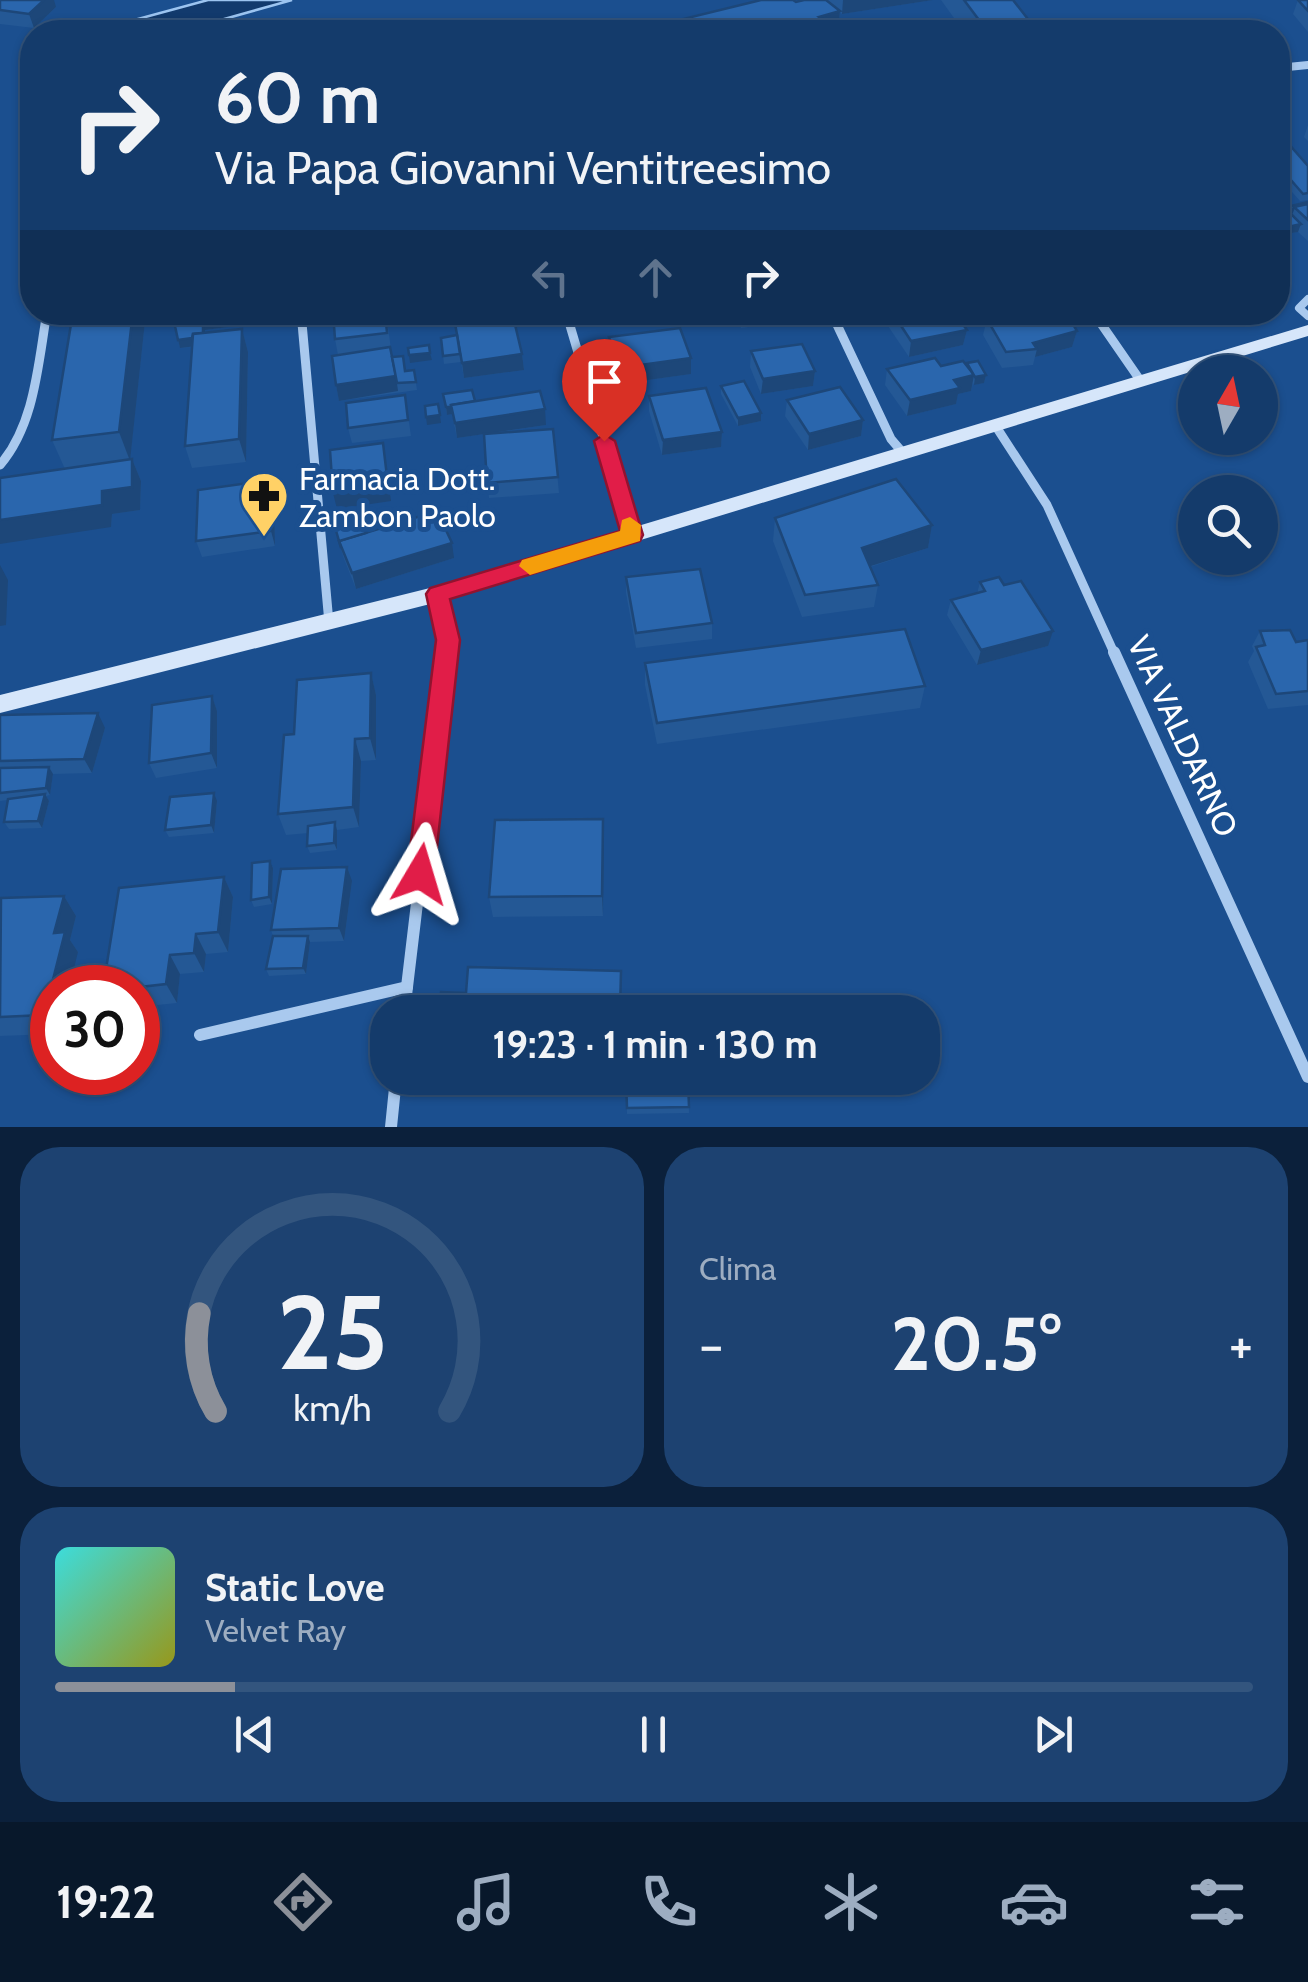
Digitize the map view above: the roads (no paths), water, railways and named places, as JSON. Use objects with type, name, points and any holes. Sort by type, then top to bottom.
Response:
[{"type":"main road","points":[[0,704],[438,594],[1308,330]]},
{"type":"street","points":[[0,465],[16,444],[44,325]]},
{"type":"street","points":[[302,325],[330,624]]},
{"type":"street","points":[[570,325],[632,535]]},
{"type":"street","points":[[836,325],[892,440],[903,452]]},
{"type":"street","points":[[1102,325],[1140,380]]},
{"type":"street","name":"VIA VALDARNO","points":[[995,425],[1047,505],[1308,1076]]},
{"type":"street","points":[[0,452],[16,444]]},
{"type":"street","points":[[406,995],[448,640],[438,594]]},
{"type":"street","points":[[200,1035],[407,986]]},
{"type":"street","points":[[391,1127],[394,1095]]},
{"type":"lane","points":[[1308,299],[1299,308],[1308,316]]},
{"type":"water","points":[[208,0],[292,0],[221,20],[134,20]]},
{"type":"place","name":"Farmacia Dott. Zambon Paolo","points":[[264,538]]}]
